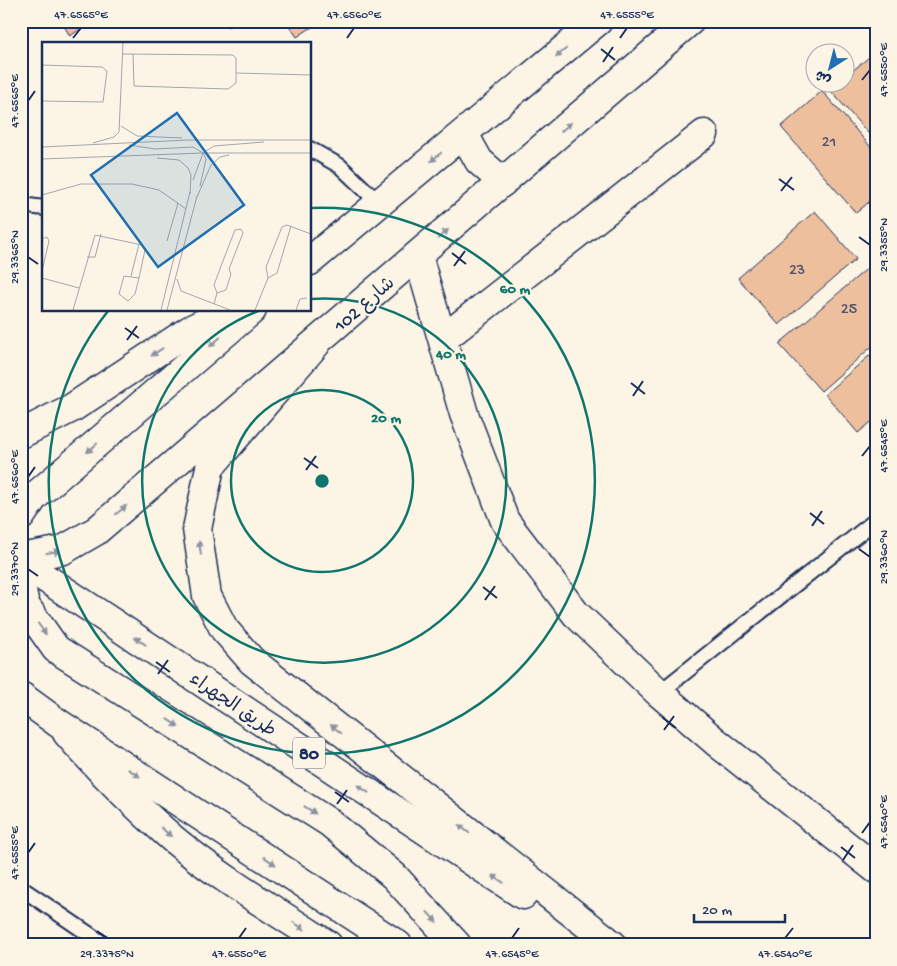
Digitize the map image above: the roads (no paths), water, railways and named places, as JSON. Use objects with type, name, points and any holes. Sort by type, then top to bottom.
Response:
[{"type":"main road","points":[[311,260],[598,21]]},
{"type":"main road","name":"شارع 102","points":[[21,558],[63,550],[96,531],[690,21]]},
{"type":"main road","points":[[464,134],[479,162],[503,182]]},
{"type":"main road","points":[[443,339],[704,134]]},
{"type":"main road","points":[[418,256],[464,414],[505,521],[576,614],[660,693],[716,742],[876,868]]},
{"type":"main road","points":[[21,434],[72,408],[190,330],[227,311]]},
{"type":"main road","points":[[21,516],[34,498],[251,311]]},
{"type":"main road","points":[[316,344],[210,467],[197,529],[207,596],[224,629],[252,661],[613,945]]},
{"type":"main road","name":"طريق الجهراء","points":[[21,562],[597,945]]},
{"type":"main road","points":[[21,586],[25,605],[56,649],[330,823],[394,876],[457,945]]},
{"type":"main road","points":[[21,696],[58,723],[398,945]]},
{"type":"main road","points":[[58,723],[126,797],[174,840],[218,873],[328,945]]},
{"type":"lane","points":[[311,150],[340,166],[380,204]]},
{"type":"lane","points":[[21,205],[42,208]]},
{"type":"lane","points":[[660,693],[876,520]]},
{"type":"lane","points":[[21,888],[105,945]]}]
